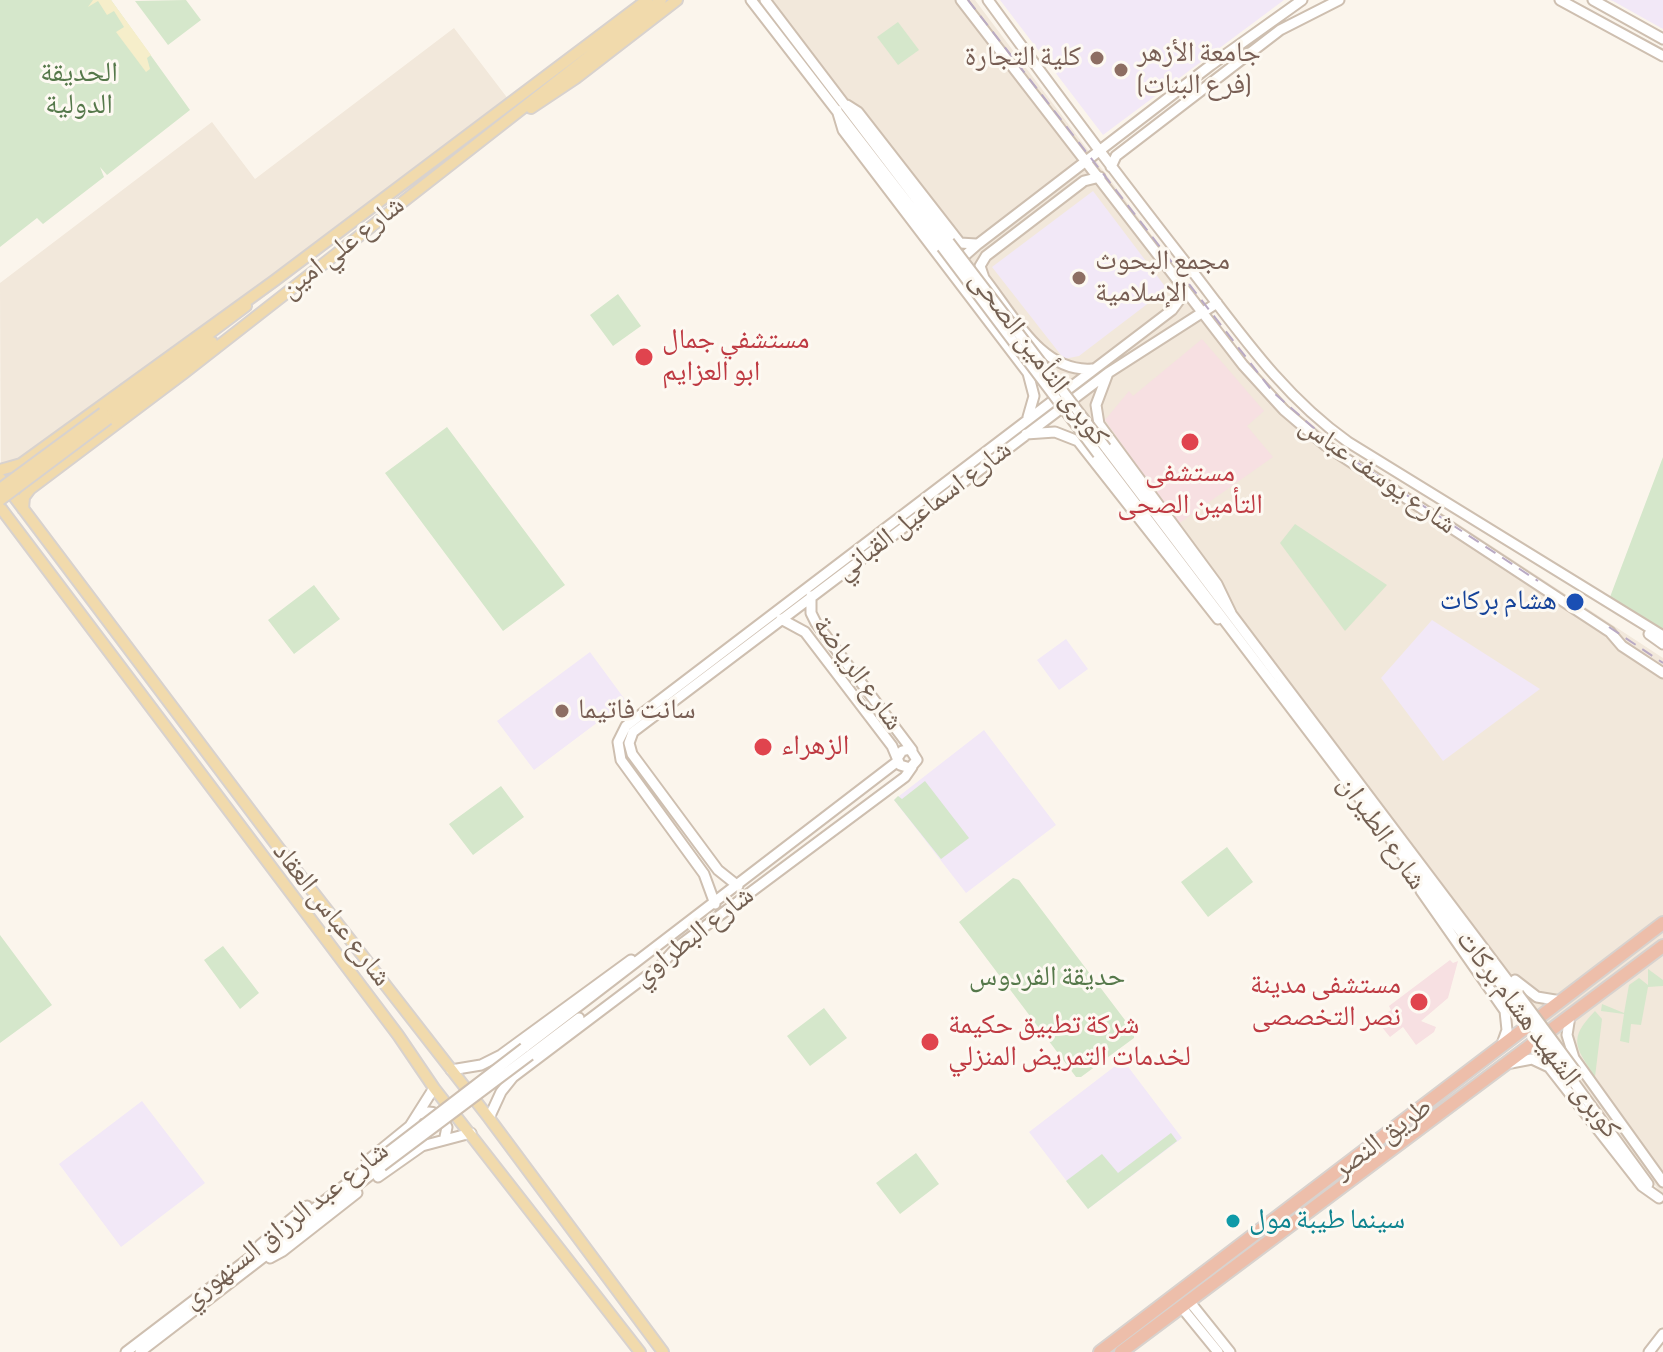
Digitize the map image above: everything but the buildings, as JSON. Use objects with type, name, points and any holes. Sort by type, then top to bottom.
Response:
[{"type":"highway","name":"طريق النصر","points":[[1100,1352],[1663,923]]},
{"type":"highway","name":"طريق النصر","points":[[1121,1352],[1663,946]]},
{"type":"highway","points":[[1556,1005],[1551,1021],[1560,1024]]},
{"type":"highway","points":[[1512,1039],[1521,1039],[1526,1051]]},
{"type":"main road","name":"شارع علي امين","points":[[23,509],[27,491],[283,295],[517,106],[524,85],[637,0]]},
{"type":"main road","points":[[517,106],[656,0]]},
{"type":"main road","name":"شارع علي امين","points":[[0,470],[17,467],[517,106],[534,106],[555,93],[677,0]]},
{"type":"main road","points":[[2,511],[106,416],[233,318],[255,295]]},
{"type":"main road","points":[[0,489],[253,312],[283,295]]},
{"type":"main road","points":[[32,456],[35,469],[49,474]]},
{"type":"main road","name":"شارع عباس العقاد","points":[[0,478],[489,1118],[663,1352]]},
{"type":"main road","points":[[2,511],[7,501],[16,499]]},
{"type":"main road","name":"شارع عباس العقاد","points":[[2,511],[389,1022],[434,1088],[640,1352]]},
{"type":"street","points":[[751,0],[840,107],[858,112],[962,245]]},
{"type":"street","points":[[765,0],[840,107],[843,130],[1028,373],[1034,396],[1026,420]]},
{"type":"street","name":"شارع يوسف عباس","points":[[961,0],[1257,381],[1325,445],[1663,670]]},
{"type":"street","name":"شارع يوسف عباس","points":[[988,0],[1097,151],[1272,373],[1335,433],[1630,619],[1663,636]]},
{"type":"street","points":[[954,274],[961,259],[978,244],[1211,65],[1302,0]]},
{"type":"street","points":[[1111,167],[1116,156],[1294,21],[1339,0]]},
{"type":"street","points":[[1560,0],[1663,56]]},
{"type":"street","points":[[1593,0],[1663,39]]},
{"type":"street","points":[[1624,35],[1632,21]]},
{"type":"street","points":[[1211,65],[1220,77]]},
{"type":"street","points":[[1186,84],[1195,97]]},
{"type":"street","name":"كوبرى التأمين الصحى","points":[[840,107],[1228,619]]},
{"type":"street","points":[[1072,171],[1079,172],[1084,181]]},
{"type":"street","points":[[1092,369],[1069,367],[1048,357],[984,278],[980,266],[983,259],[1084,181],[1100,177]]},
{"type":"street","points":[[942,259],[953,256],[962,245],[978,244]]},
{"type":"street","name":"شارع اسماعيل القباني","points":[[718,870],[632,754],[629,743],[638,728],[703,672],[1172,310],[1186,291]]},
{"type":"street","name":"شارع اسماعيل القباني","points":[[706,879],[621,760],[618,742],[626,726],[781,619],[1108,373],[1217,303]]},
{"type":"street","points":[[1172,310],[1178,316],[1179,325]]},
{"type":"street","points":[[1028,373],[1042,372],[1048,357]]},
{"type":"street","points":[[1025,434],[1055,432],[1078,441],[1207,610],[1228,619],[1230,604],[1217,584],[1099,424],[1096,405],[1108,373]]},
{"type":"street","points":[[1078,441],[1082,425],[1099,424]]},
{"type":"street","name":"شارع الرياضة","points":[[811,596],[816,623],[912,750]]},
{"type":"street","name":"شارع الرياضة","points":[[781,619],[805,632],[898,759]]},
{"type":"street","name":"شارع الطيران","points":[[1228,619],[1418,870],[1423,894],[1503,1008]]},
{"type":"street","points":[[1630,619],[1663,644]]},
{"type":"street","points":[[805,632],[808,622],[816,623]]},
{"type":"street","points":[[912,750],[917,757],[912,767],[902,767],[898,759],[902,751],[912,750]]},
{"type":"street","name":"شارع البطراوي","points":[[451,1070],[481,1065],[508,1050],[669,932],[687,926],[898,759]]},
{"type":"street","name":"شارع البطراوي","points":[[489,1118],[499,1096],[513,1077],[660,966],[676,948],[905,777],[912,767]]},
{"type":"street","points":[[715,904],[706,879],[716,879],[718,870],[738,886]]},
{"type":"street","name":"شارع الطيران","points":[[1418,870],[1435,874],[1517,994]]},
{"type":"street","name":"كوبرى الشهيد هشام بركات","points":[[1418,870],[1517,994],[1661,1202]]},
{"type":"street","points":[[260,1255],[687,926]]},
{"type":"street","points":[[527,1051],[676,948]]},
{"type":"street","points":[[1517,994],[1556,1005]]},
{"type":"street","points":[[1495,1053],[1507,1030],[1503,1008],[1513,1010],[1522,1006],[1525,997],[1517,994]]},
{"type":"street","points":[[1571,1014],[1567,1030],[1570,1051],[1663,1185]]},
{"type":"street","points":[[1549,1067],[1549,1057],[1555,1050],[1570,1051]]},
{"type":"street","points":[[1509,1063],[1528,1059],[1549,1067],[1642,1186],[1661,1202]]},
{"type":"street","points":[[481,1065],[485,1082],[499,1096]]},
{"type":"street","name":"كوبرى الشهيد هشام بركات","points":[[1573,1074],[1663,1185]]},
{"type":"street","name":"شارع عبد الرزاق السنهوري","points":[[140,1352],[260,1255],[269,1234],[393,1141],[420,1114],[434,1088]]},
{"type":"street","points":[[420,1114],[430,1112],[442,1118],[447,1127],[445,1137]]},
{"type":"street","name":"شارع عبد الرزاق السنهوري","points":[[126,1352],[260,1255],[283,1251],[405,1156],[445,1137],[471,1133]]},
{"type":"street","points":[[1186,1305],[1223,1350]]},
{"type":"street","points":[[1649,1352],[1663,1334]]},
{"type":"street","points":[[1656,1352],[1663,1343]]},
{"type":"shaded area","points":[[759,0],[975,0],[1238,350],[1287,404],[1336,444],[1663,658],[1663,1196],[1209,590]]},
{"type":"shaded area","name":"جامعة الأزهر (فرع البنات)","points":[[1000,0],[1284,0],[1103,135]]},
{"type":"shaded area","points":[[1610,0],[1663,0],[1663,29],[1613,1]]},
{"type":"shaded area","points":[[454,28],[515,108],[1,495],[0,283],[212,122],[255,179]]},
{"type":"shaded area","name":"مجمع البحوث الإسلامية","points":[[1093,191],[1167,289],[1079,356],[1064,359],[992,267]]},
{"type":"shaded area","name":"مستشفى التأمين الصحى","points":[[1202,339],[1264,411],[1247,426],[1273,457],[1178,524],[1105,420],[1129,391],[1133,396]]},
{"type":"shaded area","points":[[1432,620],[1540,689],[1443,761],[1381,678]]},
{"type":"shaded area","points":[[1066,639],[1088,669],[1059,690],[1037,660]]},
{"type":"shaded area","name":"سانت فاتيما","points":[[590,652],[626,701],[534,770],[497,721]]},
{"type":"shaded area","points":[[984,730],[1056,825],[966,893],[894,800]]},
{"type":"shaded area","name":"مستشفى مدينة نصر التخصصى","points":[[1450,960],[1453,963],[1458,961],[1448,998],[1421,1021],[1436,1027],[1434,1032],[1416,1045],[1403,1027],[1390,1037],[1376,1020],[1391,1010],[1389,1006]]},
{"type":"shaded area","points":[[1123,1060],[1182,1138],[1088,1209],[1029,1132]]},
{"type":"shaded area","points":[[142,1101],[205,1183],[121,1247],[59,1164]]},
{"type":"green space","name":"الحديقة الدولية","points":[[0,0],[111,0],[190,110],[107,175],[100,167],[104,177],[43,224],[37,218],[0,247]]},
{"type":"green space","points":[[186,0],[201,20],[168,45],[135,1]]},
{"type":"green space","points":[[898,22],[919,50],[898,65],[877,37]]},
{"type":"green space","points":[[618,294],[641,326],[613,346],[590,315]]},
{"type":"green space","points":[[447,427],[565,585],[503,631],[385,473]]},
{"type":"green space","points":[[1663,457],[1663,630],[1610,597]]},
{"type":"green space","points":[[1295,524],[1387,585],[1345,631],[1280,543]]},
{"type":"green space","points":[[314,585],[340,619],[294,654],[268,620]]},
{"type":"green space","points":[[925,781],[969,838],[941,859],[894,800],[898,796],[902,799]]},
{"type":"green space","points":[[501,786],[524,817],[473,855],[449,824]]},
{"type":"green space","points":[[1227,847],[1253,882],[1208,917],[1181,882]]},
{"type":"green space","name":"حديقة الفردوس","points":[[1013,878],[1019,880],[1134,1032],[1134,1038],[1081,1077],[1076,1077],[959,922]]},
{"type":"green space","points":[[0,935],[52,1005],[0,1043]]},
{"type":"green space","points":[[223,946],[259,993],[240,1009],[204,960]]},
{"type":"green space","points":[[1648,969],[1663,980],[1663,986],[1648,987],[1641,1025],[1631,1024],[1629,1043],[1620,1041],[1624,1014],[1601,1011],[1602,1004],[1624,1013],[1629,985],[1639,978],[1648,985]]},
{"type":"green space","points":[[824,1008],[847,1038],[810,1066],[787,1036]]},
{"type":"green space","points":[[1595,1011],[1602,1019],[1595,1077],[1577,1044],[1581,1029]]},
{"type":"green space","points":[[1171,1133],[1177,1141],[1088,1209],[1066,1181],[1102,1154],[1118,1173]]},
{"type":"green space","points":[[916,1153],[939,1184],[900,1214],[876,1183]]},
{"type":"sand","points":[[93,0],[111,0],[151,55],[147,58],[150,69],[146,72],[116,32],[124,27],[114,11],[107,15],[98,1],[88,7]]},
{"type":"railway","points":[[968,0],[1273,392],[1341,452],[1538,581]]},
{"type":"railway","points":[[1609,627],[1663,663]]},
{"type":"place","name":"كلية التجارة","points":[[1097,58]]},
{"type":"place","name":"جامعة الأزهر (فرع البنات)","points":[[1121,70]]},
{"type":"place","name":"مجمع البحوث الإسلامية","points":[[1079,278]]},
{"type":"place","name":"مستشفي جمال ابو العزايم","points":[[644,357]]},
{"type":"place","name":"مستشفى التأمين الصحى","points":[[1190,442]]},
{"type":"place","name":"هشام بركات","points":[[1575,602]]},
{"type":"place","name":"سانت فاتيما","points":[[562,711]]},
{"type":"place","name":"الزهراء","points":[[763,747]]},
{"type":"place","name":"مستشفى مدينة نصر التخصصى","points":[[1419,1002]]},
{"type":"place","name":"شركة تطبيق حكيمة لخدمات التمريض المنزلي","points":[[930,1042]]},
{"type":"place","name":"سينما طيبة مول","points":[[1233,1221]]}]
